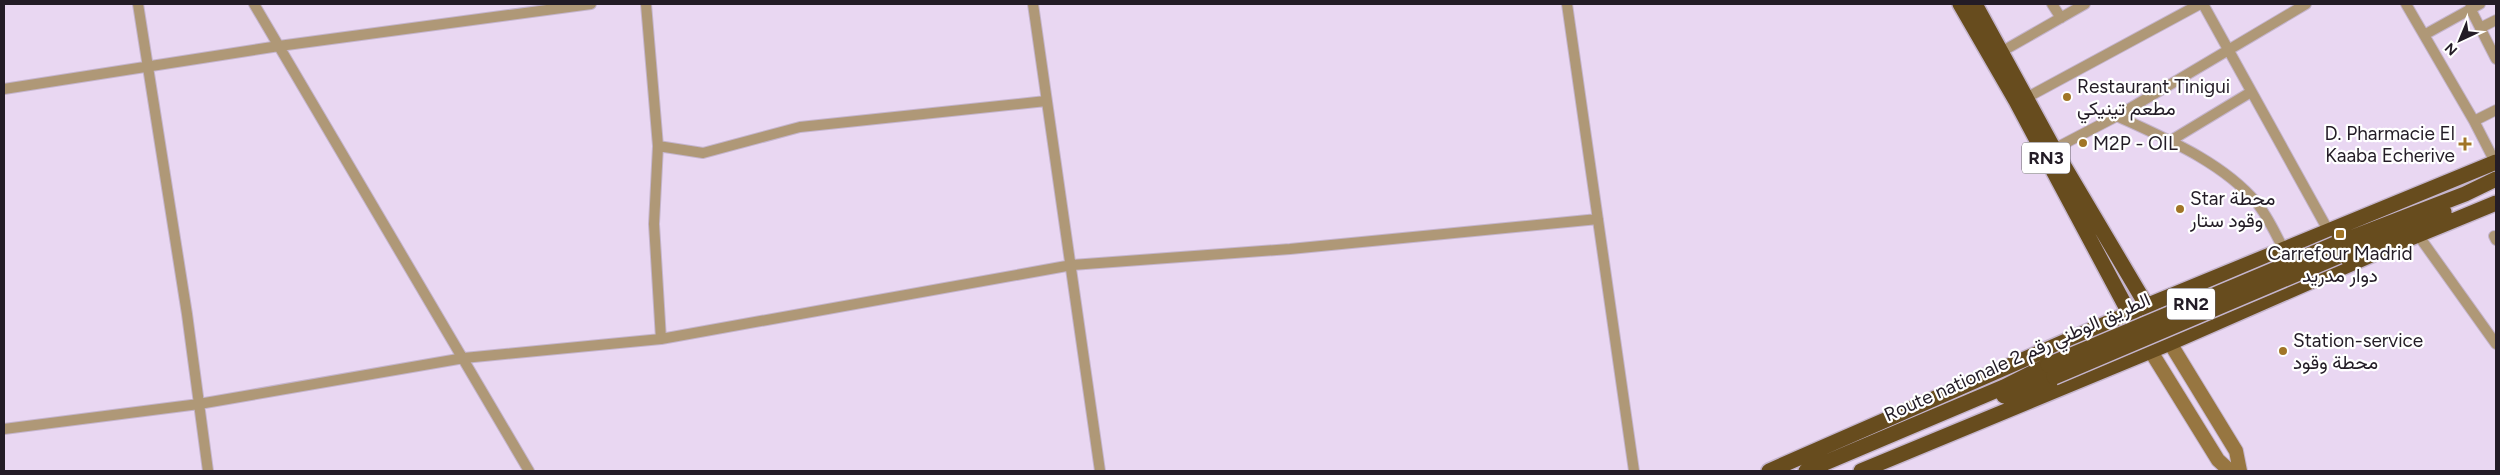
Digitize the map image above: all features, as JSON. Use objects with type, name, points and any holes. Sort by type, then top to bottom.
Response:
[{"type":"highway","name":"RN3","points":[[1960,4],[2016,101],[2150,350]]},
{"type":"highway","name":"RN3","points":[[1975,4],[2076,188],[2170,343]]},
{"type":"highway","points":[[1769,471],[2146,306],[2283,248],[2496,162]]},
{"type":"highway","name":"RN2","points":[[2337,250],[2496,179]]},
{"type":"highway","name":"RN2","points":[[2337,250],[2496,190]]},
{"type":"highway","points":[[1858,460],[2170,343],[2496,203]]},
{"type":"highway","name":"Route nationale الطريق الوطني رقم 2","points":[[1858,460],[2051,371],[2337,250]]},
{"type":"highway","name":"RN2","points":[[1806,471],[1858,460]]},
{"type":"highway","name":"RN2","points":[[1826,471],[1858,460]]},
{"type":"street","points":[[138,4],[208,471]]},
{"type":"street","points":[[254,4],[529,471]]},
{"type":"street","points":[[4,89],[279,46],[590,4]]},
{"type":"street","points":[[646,4],[658,146],[654,224],[661,339]]},
{"type":"street","points":[[1033,4],[1072,265],[1100,471]]},
{"type":"street","points":[[1567,4],[1634,471]]},
{"type":"street","points":[[2052,4],[2061,18]]},
{"type":"street","points":[[2001,52],[2085,4]]},
{"type":"street","points":[[2026,98],[2201,4],[2328,230]]},
{"type":"street","points":[[2054,149],[2117,116],[2227,49],[2306,4]]},
{"type":"street","points":[[2406,4],[2496,162]]},
{"type":"street","points":[[2424,35],[2475,6],[2480,28],[2496,58]]},
{"type":"street","points":[[2480,28],[2496,20]]},
{"type":"street","points":[[2170,141],[2252,92]]},
{"type":"street","points":[[658,146],[703,153],[800,127],[1046,101]]},
{"type":"street","points":[[2474,121],[2496,110]]},
{"type":"street","points":[[2117,116],[2170,141],[2216,169],[2244,190],[2257,203],[2283,248]]},
{"type":"street","points":[[4,429],[199,404],[464,358],[661,339],[1072,265],[1290,248],[1598,219]]},
{"type":"street","points":[[2418,235],[2496,344]]},
{"type":"street","name":"RN3","points":[[2170,343],[2236,451],[2240,471]]},
{"type":"street","name":"RN3","points":[[2150,350],[2218,460],[2230,471]]},
{"type":"place","name":"Restaurant Tinigui مطعم تينيكي","points":[[2067,97]]},
{"type":"place","name":"M2P - OIL","points":[[2083,143]]},
{"type":"place","name":"D. Pharmacie El Kaaba Echerive","points":[[2465,144]]},
{"type":"place","name":"Star محطة وقود ستار","points":[[2180,209]]},
{"type":"place","name":"Carrefour Madrid دوار مدريد","points":[[2340,234]]},
{"type":"place","name":"Station-service محطة وقود","points":[[2283,351]]}]
